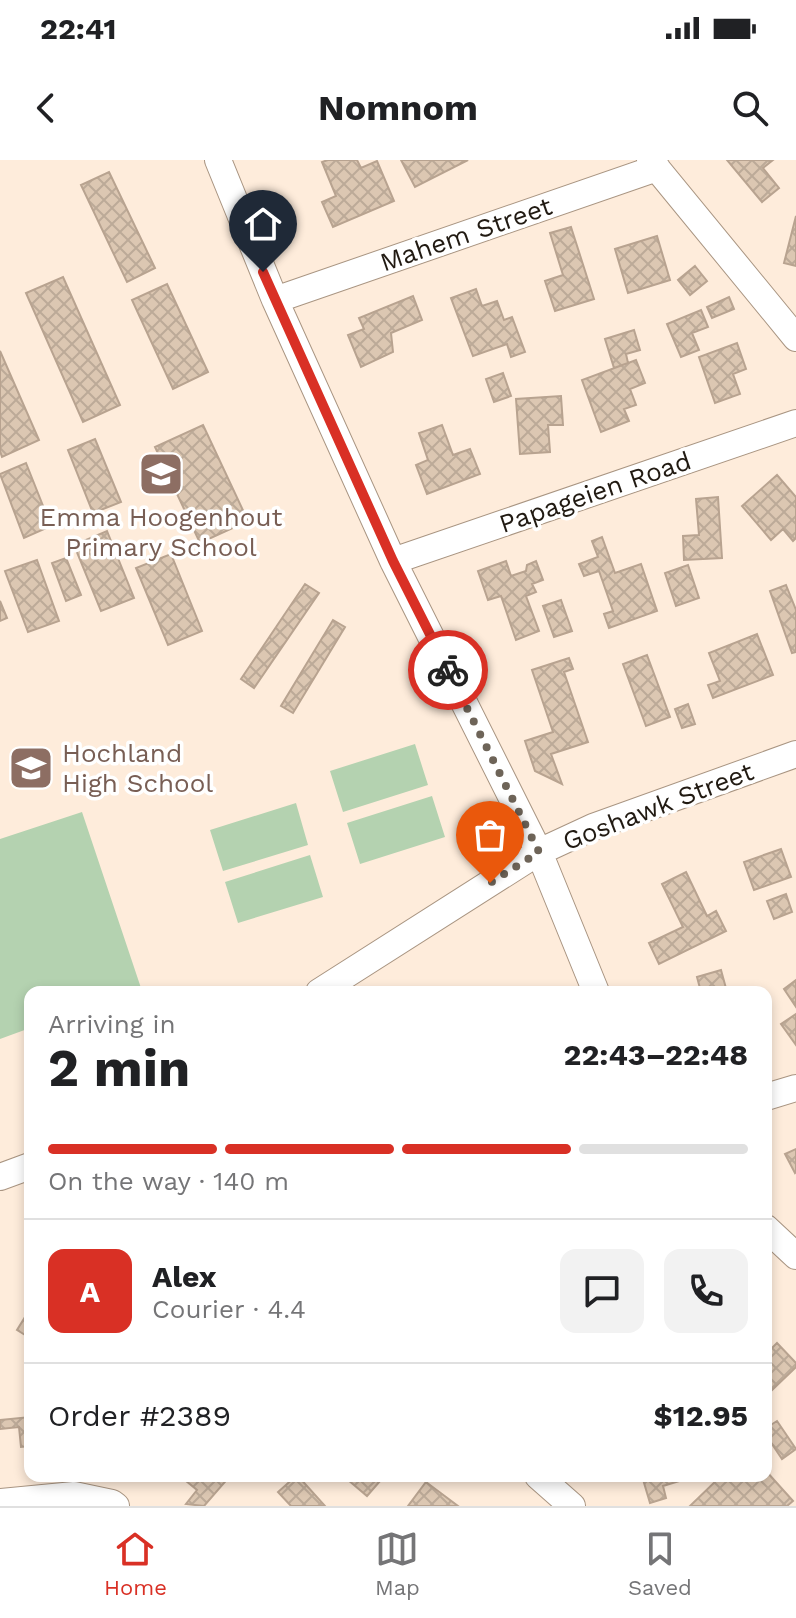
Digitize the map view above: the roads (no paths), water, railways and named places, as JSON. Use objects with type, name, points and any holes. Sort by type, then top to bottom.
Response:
[{"type":"street","points":[[218,160],[275,300],[393,561],[539,852],[594,986]]},
{"type":"street","points":[[653,164],[796,338]]},
{"type":"street","name":"Mahem Street","points":[[275,300],[653,164]]},
{"type":"street","name":"Papageien Road","points":[[393,561],[796,423]]},
{"type":"street","name":"Goshawk Street","points":[[328,986],[539,852],[593,827],[796,754]]},
{"type":"street","points":[[772,1095],[796,1088]]},
{"type":"street","points":[[0,1177],[24,1168]]},
{"type":"street","points":[[772,1234],[796,1256]]},
{"type":"street","points":[[545,1482],[572,1506]]},
{"type":"street","points":[[0,1502],[74,1495],[116,1506]]},
{"type":"place","name":"Emma Hoogenhout Primary School","points":[[161,474]]},
{"type":"place","name":"Hochland High School","points":[[31,768]]}]
